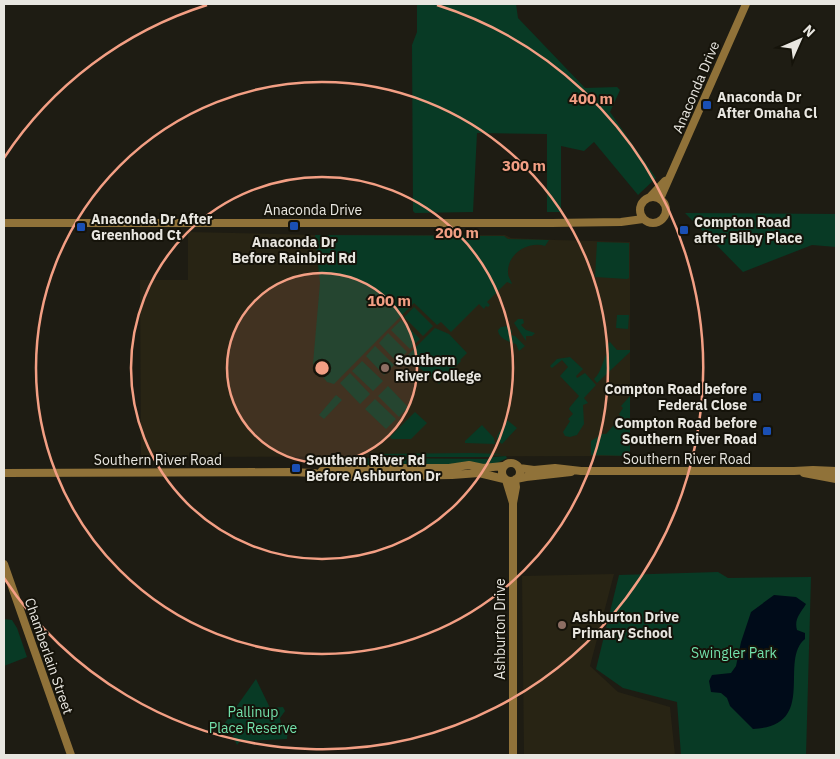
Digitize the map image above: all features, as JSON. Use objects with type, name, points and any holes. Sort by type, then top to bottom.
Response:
[{"type":"main road","name":"Anaconda Drive","points":[[667,180],[650,197],[643,201],[641,215],[646,222],[654,223],[664,216],[666,208],[660,199],[667,180],[675,166],[746,4]]},
{"type":"main road","points":[[650,197],[660,199]]},
{"type":"main road","name":"Anaconda Drive","points":[[4,223],[621,222],[641,215]]},
{"type":"main road","points":[[507,463],[513,463],[519,468],[520,475],[516,480],[505,479],[501,471],[503,466],[507,463]]},
{"type":"main road","name":"Southern River Road","points":[[4,472],[313,473],[335,470],[503,466]]},
{"type":"main road","name":"Southern River Road","points":[[519,468],[534,470],[555,468],[581,471],[836,471]]},
{"type":"main road","name":"Southern River Road","points":[[516,480],[526,477],[581,471]]},
{"type":"main road","name":"Southern River Road","points":[[794,471],[836,479]]},
{"type":"main road","name":"Southern River Road","points":[[313,473],[336,477],[479,473],[505,479]]},
{"type":"main road","name":"Ashburton Drive","points":[[505,479],[512,503]]},
{"type":"main road","name":"Ashburton Drive","points":[[513,755],[512,503],[516,480]]},
{"type":"main road","name":"Chamberlain Street","points":[[4,564],[71,755]]},
{"type":"shaded area","name":"Southern River College","points":[[188,232],[320,235],[505,235],[511,238],[630,242],[630,456],[141,457],[140,280],[188,280]]},
{"type":"shaded area","name":"Ashburton Drive Primary School","points":[[614,574],[590,666],[618,692],[670,707],[675,755],[524,754],[522,576]]},
{"type":"green space","points":[[417,4],[516,4],[518,18],[585,88],[617,87],[620,90],[610,112],[656,178],[638,195],[594,142],[584,151],[561,146],[561,212],[547,212],[547,134],[477,133],[473,212],[415,213],[413,211],[412,45],[417,32]]},
{"type":"green space","points":[[685,213],[836,214],[836,247],[812,245],[743,272]]},
{"type":"green space","points":[[315,235],[504,236],[508,239],[549,240],[545,246],[532,245],[515,254],[511,260],[508,274],[512,284],[507,282],[487,302],[490,305],[488,307],[486,306],[484,309],[479,304],[451,332],[441,322],[437,325],[414,303],[334,384],[327,382],[313,364],[320,283]]},
{"type":"green space","points":[[597,242],[629,243],[629,278],[595,277]]},
{"type":"green space","points":[[414,307],[433,326],[423,336],[404,317]]},
{"type":"green space","points":[[617,315],[629,315],[628,329],[616,328]]},
{"type":"green space","points":[[518,319],[523,319],[524,323],[521,325],[526,330],[535,333],[532,336],[526,336],[526,341],[514,323]]},
{"type":"green space","points":[[401,320],[420,339],[410,349],[391,330]]},
{"type":"green space","points":[[507,326],[512,331],[511,335],[515,336],[525,346],[519,351],[516,344],[504,339],[498,333],[501,327]]},
{"type":"green space","points":[[435,328],[449,334],[467,353],[439,384],[416,365],[416,356],[412,358],[408,355]]},
{"type":"green space","points":[[388,333],[407,352],[397,362],[379,343]]},
{"type":"green space","points":[[610,342],[617,350],[630,350],[630,352],[597,383],[594,379],[599,373],[609,349],[605,346]]},
{"type":"green space","points":[[375,346],[394,365],[384,375],[366,356]]},
{"type":"green space","points":[[570,357],[583,369],[576,376],[577,378],[585,373],[596,385],[584,398],[588,403],[583,405],[584,424],[577,435],[570,437],[565,436],[563,432],[570,421],[568,419],[573,414],[569,409],[579,396],[560,376],[568,367],[562,360],[552,368],[550,366],[557,359]]},
{"type":"green space","points":[[362,361],[383,381],[373,391],[352,371]]},
{"type":"green space","points":[[350,373],[370,394],[360,404],[340,383]]},
{"type":"green space","points":[[388,386],[408,407],[399,417],[378,396]]},
{"type":"green space","points":[[336,395],[342,400],[324,419],[319,415]]},
{"type":"green space","points":[[630,396],[630,456],[591,455],[591,441],[602,434],[606,434],[621,417],[619,414],[623,408],[621,406]]},
{"type":"green space","points":[[375,399],[396,419],[386,429],[365,409]]},
{"type":"green space","points":[[415,412],[427,423],[411,439],[392,439],[390,437]]},
{"type":"green space","points":[[507,420],[517,428],[502,444],[497,440],[497,436]]},
{"type":"green space","points":[[482,425],[494,438],[495,444],[465,443],[465,441]]},
{"type":"green space","points":[[374,454],[502,454],[489,457],[370,457]]},
{"type":"green space","points":[[506,456],[507,458],[493,465],[367,466],[365,462],[367,458],[489,459]]},
{"type":"green space","name":"Swingler Park","points":[[718,572],[728,578],[811,577],[806,755],[681,755],[677,702],[623,688],[596,669],[619,575]]},
{"type":"green space","points":[[4,619],[12,620],[17,628],[27,657],[4,666]]},
{"type":"green space","name":"Pallinup Place Reserve","points":[[256,679],[270,708],[283,707],[285,711],[280,718],[281,723],[288,728],[287,739],[240,741],[237,745],[232,734],[222,727]]},
{"type":"water","points":[[774,595],[796,597],[806,604],[796,623],[797,630],[805,633],[805,639],[798,649],[795,662],[794,691],[791,705],[785,717],[773,725],[753,729],[730,706],[727,698],[721,693],[711,692],[709,681],[712,675],[731,673],[736,666],[741,642],[751,612]]},
{"type":"place","name":"Anaconda Dr After Omaha Cl","points":[[707,105]]},
{"type":"place","name":"Anaconda Dr Before Rainbird Rd","points":[[294,226]]},
{"type":"place","name":"Anaconda Dr After Greenhood Ct","points":[[81,227]]},
{"type":"place","name":"Compton Road after Bilby Place","points":[[684,230]]},
{"type":"place","name":"Southern River College","points":[[385,368]]},
{"type":"place","name":"Compton Road before Federal Close","points":[[757,397]]},
{"type":"place","name":"Compton Road before Southern River Road","points":[[767,431]]},
{"type":"place","name":"Southern River Rd Before Ashburton Dr","points":[[296,468]]},
{"type":"place","name":"Ashburton Drive Primary School","points":[[562,625]]}]
